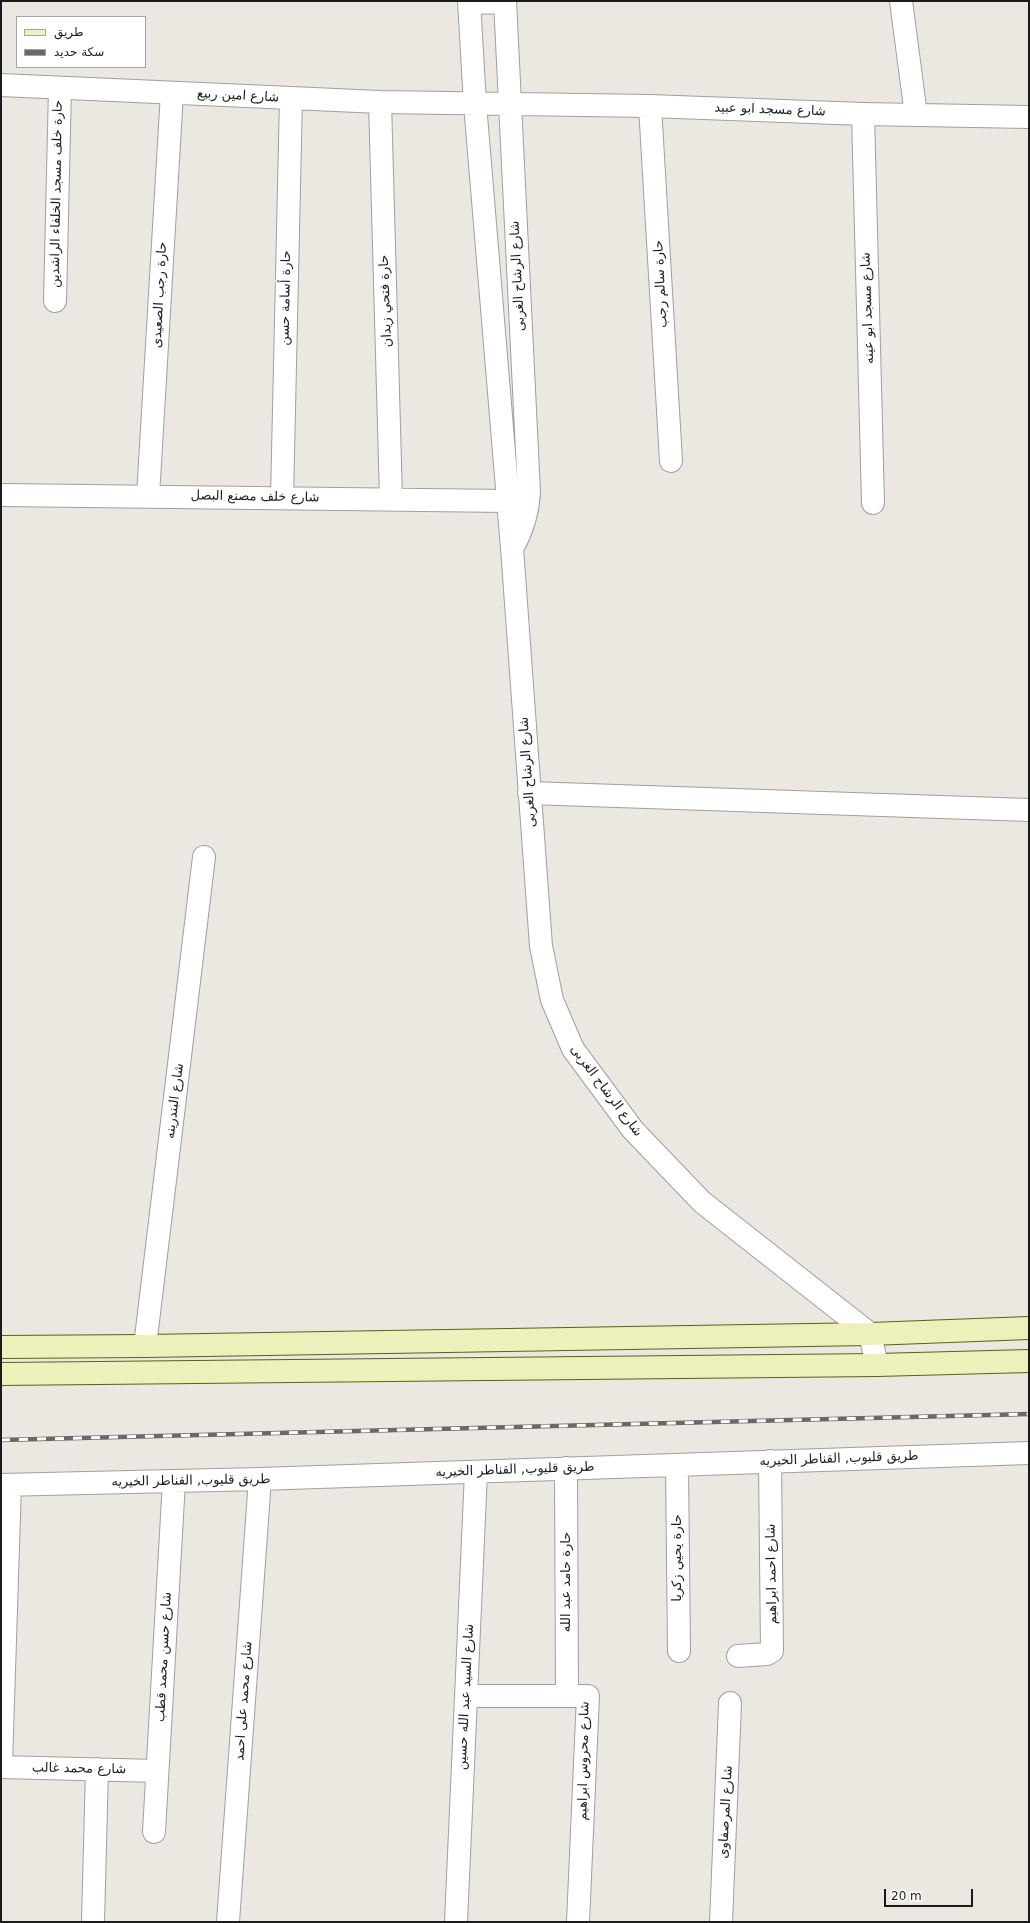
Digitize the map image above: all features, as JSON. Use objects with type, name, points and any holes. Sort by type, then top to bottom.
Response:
[{"type":"main road","points":[[1,1347],[870,1334],[1029,1328]]},
{"type":"main road","points":[[1,1374],[877,1365],[1029,1361]]},
{"type":"street","points":[[901,1],[916,115]]},
{"type":"street","points":[[469,2],[505,2]]},
{"type":"street","name":"شارع الرشاح الغربى","points":[[469,2],[475,104],[512,548],[541,946],[552,1000],[572,1049],[633,1130],[702,1202],[870,1334]]},
{"type":"street","name":"شارع الرشاح الغربى","points":[[505,2],[528,492],[525,521],[512,548]]},
{"type":"street","name":"شارع امين ربيع","points":[[1,85],[380,102],[510,104]]},
{"type":"street","name":"حارة خلف مسجد الخلفاء الراشدين","points":[[55,301],[60,88]]},
{"type":"street","name":"حارة رجب الصعيدى","points":[[148,496],[172,93]]},
{"type":"street","name":"حارة أسامة حسن","points":[[282,498],[291,98]]},
{"type":"street","name":"حارة فتحي زيدان","points":[[380,102],[391,499]]},
{"type":"street","name":"شارع مسجد ابو عبيد","points":[[510,104],[650,106],[863,114],[1029,117]]},
{"type":"street","name":"حارة سالم رجب","points":[[650,106],[671,462]]},
{"type":"street","name":"شارع مسجد ابو عينه","points":[[863,114],[873,503]]},
{"type":"street","name":"شارع خلف مصنع البصل","points":[[1,495],[508,500]]},
{"type":"street","points":[[530,793],[1029,810]]},
{"type":"street","name":"شارع البندرينه","points":[[145,1346],[204,856]]},
{"type":"street","points":[[870,1334],[877,1365]]},
{"type":"street","name":"طريق قليوب, القناطر الخيريه","points":[[5,1485],[260,1479],[1029,1452]]},
{"type":"street","name":"شارع احمد ابراهيم","points":[[738,1656],[767,1654],[772,1651],[770,1462]]},
{"type":"street","name":"حارة يحيي زكريا","points":[[677,1465],[679,1651]]},
{"type":"street","name":"حارة حامد عبد الله","points":[[566,1468],[567,1696]]},
{"type":"street","name":"شارع السيد عبد الله حسين","points":[[456,1922],[476,1472]]},
{"type":"street","name":"شارع محمد على احمد","points":[[228,1922],[260,1479]]},
{"type":"street","name":"شارع حسن محمد قطب","points":[[154,1832],[174,1481]]},
{"type":"street","points":[[1,1766],[5,1485]]},
{"type":"street","name":"شارع محروس ابراهيم","points":[[466,1696],[588,1696],[578,1922]]},
{"type":"street","name":"شارع المرصفاوى","points":[[721,1922],[730,1703]]},
{"type":"street","name":"شارع محمد غالب","points":[[1,1766],[158,1771]]},
{"type":"street","points":[[93,1922],[98,1769]]},
{"type":"railway","points":[[1,1440],[1029,1414]]}]
